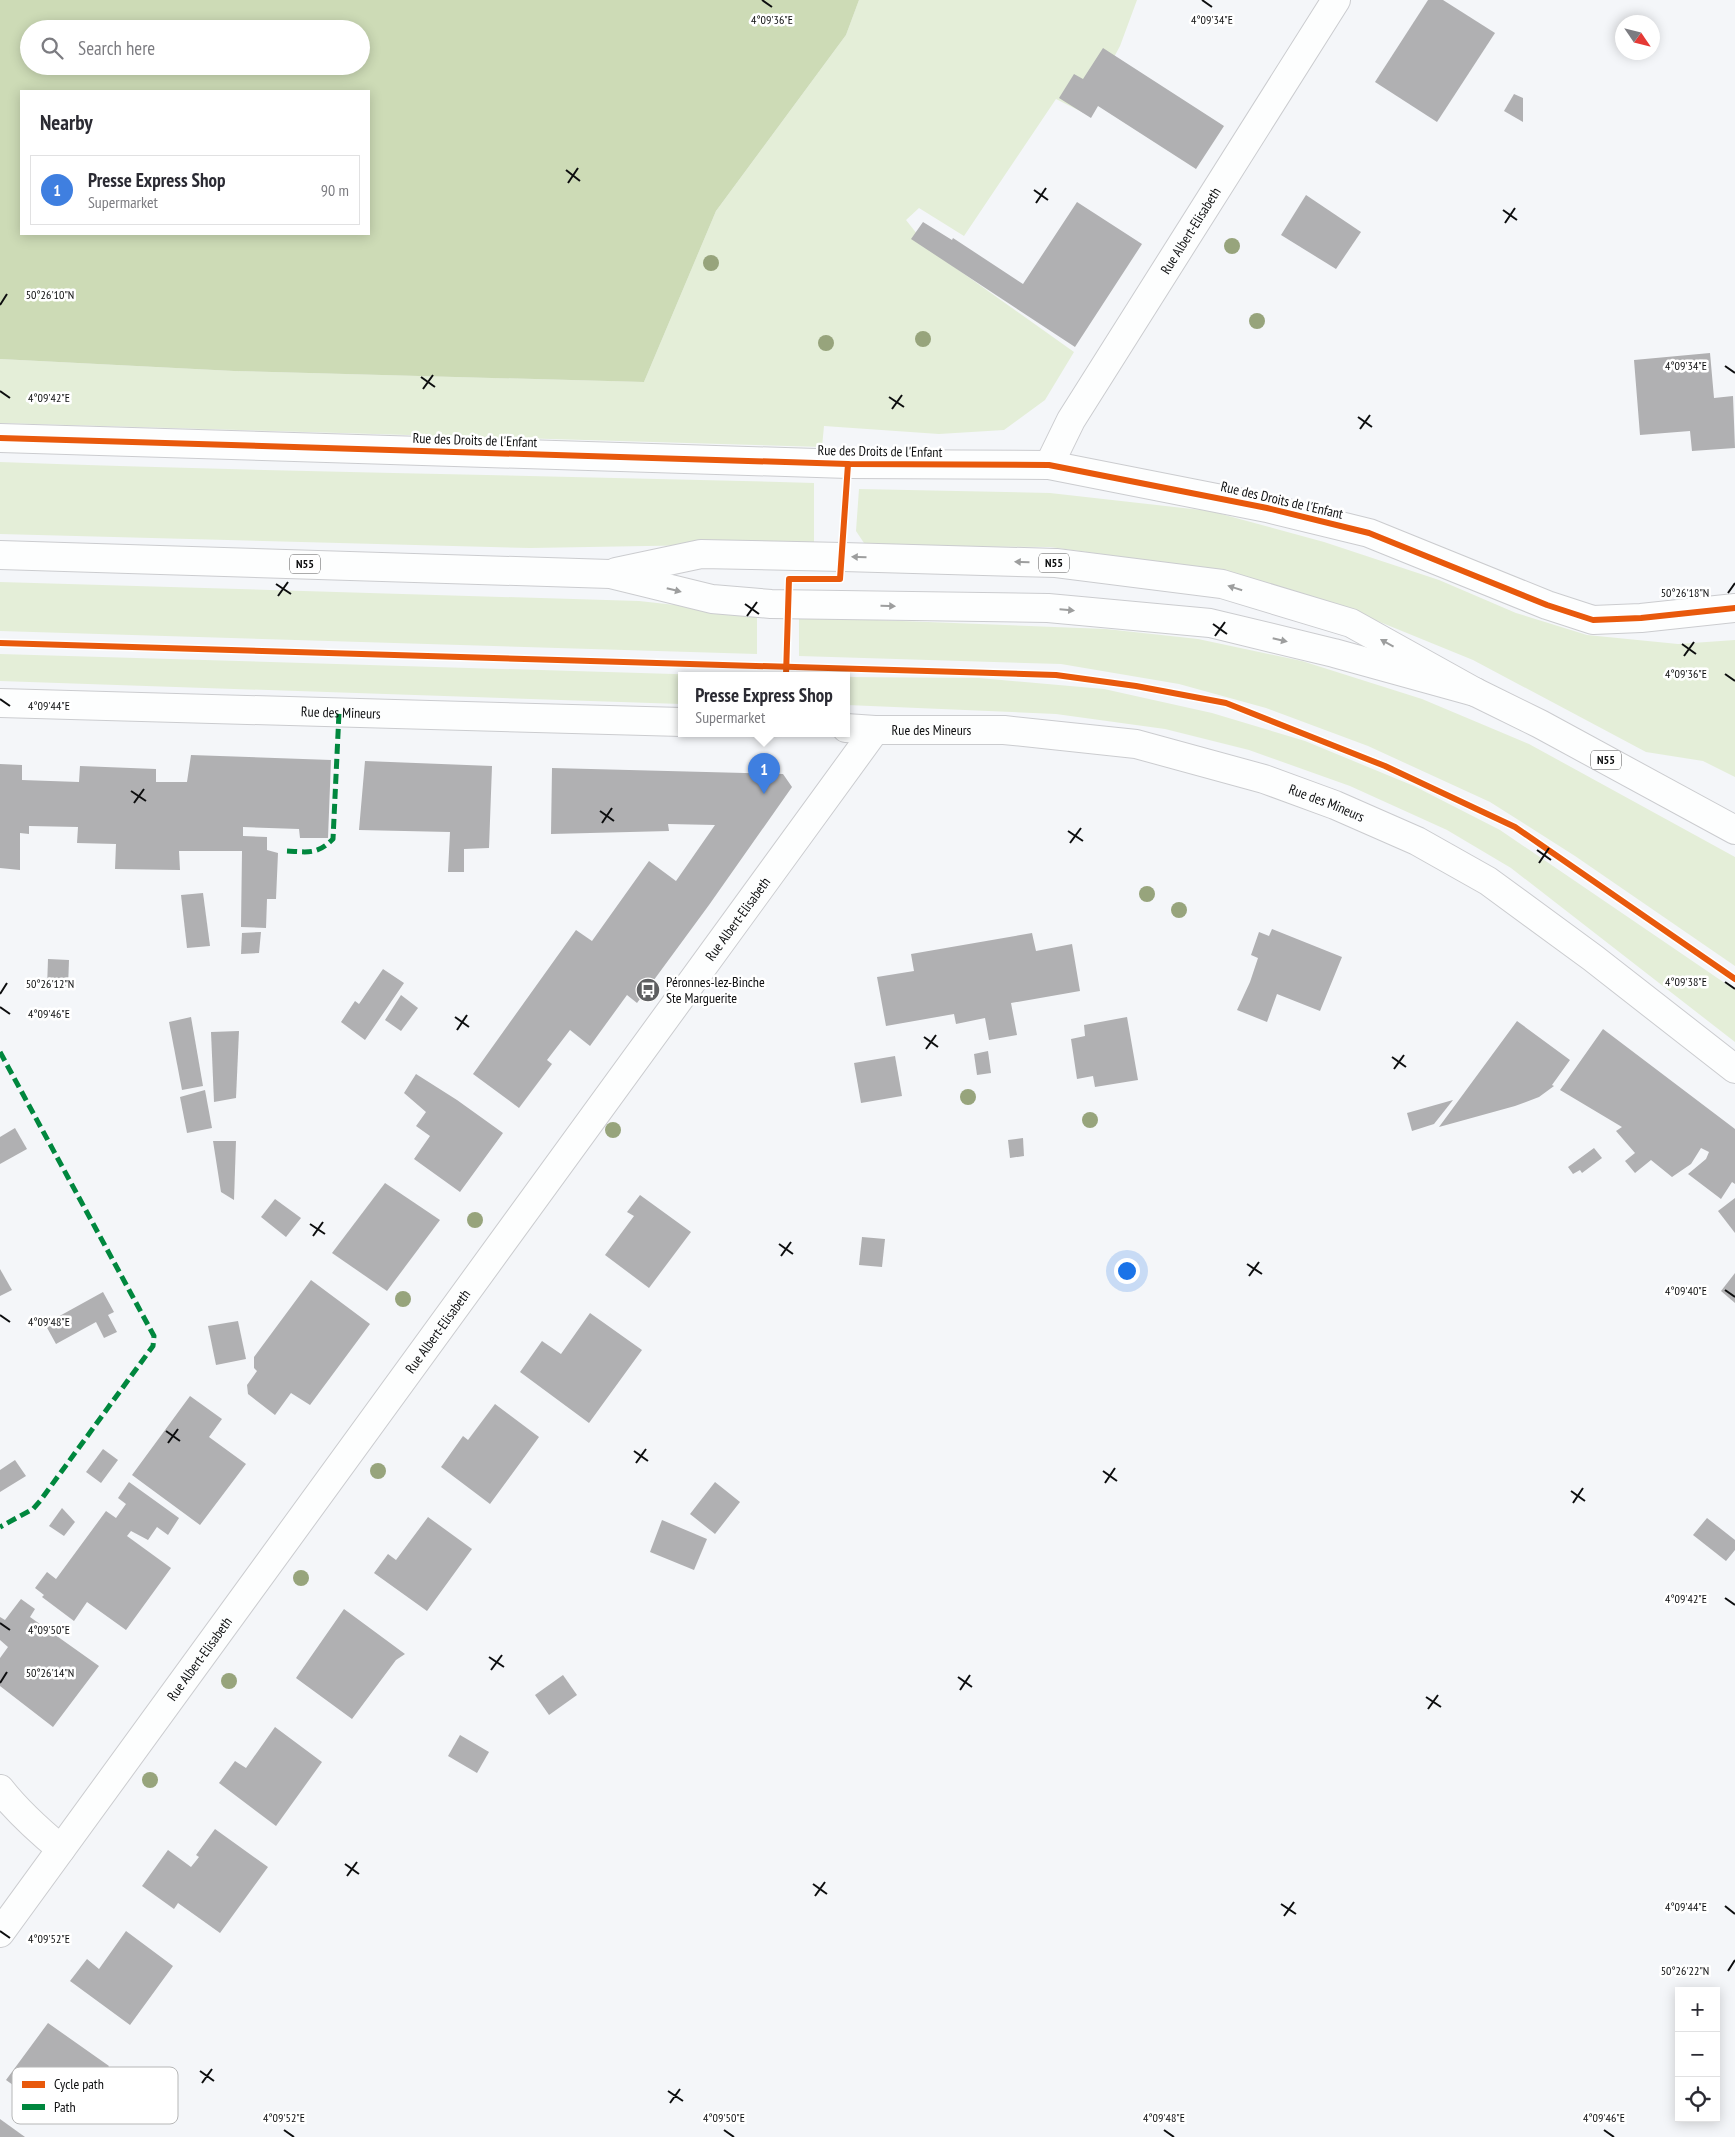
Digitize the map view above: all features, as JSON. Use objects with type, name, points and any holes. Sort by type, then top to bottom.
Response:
[{"type":"main road","name":"Rue Albert-Elisabeth","points":[[1049,465],[1071,420],[1336,0]]},
{"type":"main road","name":"Rue des Droits de l'Enfant","points":[[0,438],[838,464],[1049,465],[1267,508],[1368,533],[1539,602],[1593,620],[1641,618],[1735,608]]},
{"type":"main road","name":"N55","points":[[610,574],[701,554],[1056,563],[1212,583],[1351,623],[1735,830]]},
{"type":"main road","name":"N55","points":[[0,555],[610,574],[722,600],[789,605],[1048,608],[1210,623],[1334,653],[1476,692]]},
{"type":"main road","name":"Rue des Mineurs","points":[[0,703],[678,722]]},
{"type":"main road","name":"Rue des Mineurs","points":[[850,728],[1004,730],[1136,744],[1264,779],[1335,805],[1417,841],[1488,881],[1593,958],[1735,1069]]},
{"type":"main road","name":"Rue Albert-Elisabeth","points":[[5,1916],[61,1849],[875,730]]},
{"type":"main road","points":[[0,1789],[28,1822],[61,1849]]},
{"type":"green space","points":[[0,0],[859,0],[846,35],[716,211],[644,382],[234,371],[0,359]]},
{"type":"green space","points":[[859,0],[1137,0],[1120,46],[1084,113],[1056,99],[964,236],[919,208],[906,220],[929,249],[1074,352],[1045,400],[1004,430],[939,434],[824,426],[822,447],[0,423],[0,359],[234,371],[644,382],[716,211],[846,35]]},
{"type":"green space","points":[[0,462],[814,483],[814,543],[530,548],[0,534]]},
{"type":"green space","points":[[859,489],[1050,493],[1210,511],[1324,542],[1439,580],[1516,613],[1587,635],[1678,644],[1735,640],[1735,777],[1703,761],[1646,752],[1473,660],[1375,620],[1219,570],[1050,547],[866,546],[856,531]]},
{"type":"green space","points":[[0,582],[639,601],[757,614],[757,654],[0,631]]},
{"type":"green space","points":[[799,617],[1106,629],[1198,639],[1302,661],[1422,699],[1529,744],[1735,857],[1735,966],[1575,856],[1490,802],[1368,746],[1266,708],[1179,684],[1061,664],[799,656]]},
{"type":"green space","points":[[0,654],[678,674],[678,704],[0,681]]},
{"type":"green space","points":[[850,677],[979,678],[1104,689],[1212,713],[1305,741],[1414,786],[1500,830],[1735,990],[1735,1042],[1511,868],[1447,830],[1350,786],[1249,750],[1165,729],[1056,714],[850,705]]},
{"type":"building","points":[[1428,0],[1443,0],[1495,33],[1437,122],[1375,82]]},
{"type":"building","points":[[1103,48],[1224,126],[1196,169],[1098,106],[1091,118],[1059,98],[1074,74],[1083,79]]},
{"type":"building","points":[[1514,94],[1523,98],[1523,122],[1504,111]]},
{"type":"building","points":[[1306,195],[1361,232],[1336,269],[1281,235]]},
{"type":"building","points":[[1077,202],[1142,244],[1075,347],[911,239],[923,222],[952,240],[953,238],[1023,284]]},
{"type":"building","points":[[1710,353],[1714,398],[1733,396],[1735,448],[1692,451],[1690,431],[1640,435],[1634,360]]},
{"type":"building","points":[[191,755],[331,760],[328,838],[300,838],[299,829],[243,827],[243,836],[267,837],[267,850],[278,853],[276,899],[267,899],[266,928],[241,927],[242,851],[179,851],[180,870],[115,869],[116,844],[77,843],[78,827],[29,826],[29,834],[20,833],[20,870],[0,868],[0,764],[22,765],[22,780],[79,782],[80,766],[156,769],[156,782],[187,782]]},
{"type":"building","points":[[365,761],[492,766],[489,848],[464,849],[464,872],[448,872],[450,832],[359,830]]},
{"type":"building","points":[[552,768],[783,774],[792,787],[637,1003],[627,995],[590,1046],[570,1030],[547,1060],[552,1064],[519,1108],[473,1074],[576,930],[592,941],[649,861],[676,881],[715,825],[668,824],[669,831],[551,834]]},
{"type":"building","points":[[203,893],[210,946],[187,948],[181,895]]},
{"type":"building","points":[[1272,929],[1342,957],[1320,1011],[1277,994],[1267,1022],[1237,1010],[1250,982],[1258,958],[1251,955],[1259,932],[1269,936]]},
{"type":"building","points":[[261,932],[259,953],[241,954],[242,933]]},
{"type":"building","points":[[1032,933],[1036,951],[1072,944],[1080,991],[1011,1003],[1017,1035],[989,1040],[985,1018],[956,1024],[954,1014],[886,1026],[877,977],[914,971],[911,954]]},
{"type":"building","points":[[48,959],[69,960],[68,988],[47,988]]},
{"type":"building","points":[[383,969],[404,983],[365,1040],[341,1022],[355,1001],[359,1004]]},
{"type":"building","points":[[401,995],[418,1008],[401,1031],[385,1020]]},
{"type":"building","points":[[191,1017],[203,1086],[182,1090],[169,1022]]},
{"type":"building","points":[[1127,1017],[1138,1080],[1095,1087],[1093,1076],[1077,1079],[1071,1039],[1085,1036],[1084,1025]]},
{"type":"building","points":[[1517,1021],[1570,1060],[1552,1085],[1554,1086],[1539,1097],[1515,1106],[1439,1127]]},
{"type":"building","points":[[1603,1029],[1735,1129],[1735,1184],[1732,1182],[1721,1199],[1688,1174],[1706,1159],[1709,1152],[1701,1148],[1691,1164],[1672,1177],[1651,1160],[1635,1173],[1625,1161],[1635,1153],[1616,1131],[1622,1127],[1560,1090]]},
{"type":"building","points":[[239,1031],[236,1098],[214,1102],[211,1032]]},
{"type":"building","points":[[988,1051],[991,1073],[977,1075],[974,1054]]},
{"type":"building","points":[[895,1056],[902,1096],[861,1103],[854,1063]]},
{"type":"building","points":[[416,1074],[503,1133],[460,1192],[414,1159],[430,1136],[416,1126],[426,1112],[404,1093]]},
{"type":"building","points":[[205,1090],[212,1128],[187,1133],[180,1097]]},
{"type":"building","points":[[1453,1100],[1434,1124],[1412,1131],[1407,1113]]},
{"type":"building","points":[[15,1128],[27,1149],[0,1164],[0,1137]]},
{"type":"building","points":[[1023,1138],[1024,1156],[1010,1158],[1008,1140]]},
{"type":"building","points":[[213,1141],[236,1141],[234,1200],[221,1192]]},
{"type":"building","points":[[1594,1148],[1602,1158],[1582,1173],[1580,1170],[1573,1174],[1568,1167]]},
{"type":"building","points":[[385,1183],[440,1220],[387,1291],[332,1253]]},
{"type":"building","points":[[640,1195],[691,1232],[649,1288],[605,1255],[634,1216],[627,1212]]},
{"type":"building","points":[[1735,1198],[1735,1233],[1718,1211]]},
{"type":"building","points":[[275,1199],[301,1218],[286,1237],[261,1217]]},
{"type":"building","points":[[862,1237],[885,1239],[882,1267],[859,1265]]},
{"type":"building","points":[[0,1269],[12,1290],[0,1296]]},
{"type":"building","points":[[1735,1273],[1735,1303],[1721,1291]]},
{"type":"building","points":[[311,1280],[370,1324],[310,1405],[291,1393],[275,1415],[248,1394],[247,1385],[257,1371],[254,1368],[254,1357]]},
{"type":"building","points":[[103,1292],[114,1312],[108,1315],[117,1332],[104,1338],[96,1322],[56,1344],[45,1324]]},
{"type":"building","points":[[590,1313],[642,1350],[589,1423],[520,1372],[542,1341],[561,1354]]},
{"type":"building","points":[[238,1321],[246,1359],[216,1365],[208,1326]]},
{"type":"building","points":[[190,1396],[222,1419],[209,1437],[246,1464],[200,1525],[132,1475]]},
{"type":"building","points":[[495,1404],[539,1437],[490,1504],[441,1467],[463,1436],[468,1440]]},
{"type":"building","points":[[103,1449],[118,1460],[101,1483],[86,1472]]},
{"type":"building","points":[[15,1460],[26,1476],[0,1492],[0,1470]]},
{"type":"building","points":[[129,1482],[179,1518],[168,1535],[157,1527],[148,1540],[131,1531],[127,1536],[171,1568],[126,1630],[87,1602],[74,1621],[42,1597],[44,1595],[35,1588],[47,1572],[56,1579],[106,1511],[116,1518],[126,1504],[118,1498]]},
{"type":"building","points":[[715,1482],[740,1502],[715,1534],[690,1514]]},
{"type":"building","points":[[62,1508],[75,1522],[64,1536],[49,1526]]},
{"type":"building","points":[[428,1517],[472,1549],[427,1611],[374,1573],[388,1554],[396,1560]]},
{"type":"building","points":[[1707,1518],[1735,1540],[1735,1550],[1726,1561],[1693,1535]]},
{"type":"building","points":[[662,1520],[707,1539],[694,1570],[650,1552]]},
{"type":"building","points":[[21,1599],[35,1609],[30,1617],[99,1666],[53,1727],[0,1686],[0,1658],[8,1647],[0,1640],[0,1617],[5,1620]]},
{"type":"building","points":[[344,1609],[405,1654],[396,1660],[352,1719],[296,1678]]},
{"type":"building","points":[[563,1675],[577,1695],[549,1715],[535,1695]]},
{"type":"building","points":[[275,1727],[322,1762],[276,1826],[219,1783],[235,1761],[246,1768]]},
{"type":"building","points":[[460,1735],[489,1752],[477,1773],[448,1756]]},
{"type":"building","points":[[215,1829],[268,1867],[220,1933],[178,1903],[174,1909],[142,1886],[168,1850],[191,1867],[199,1857],[196,1855]]},
{"type":"building","points":[[126,1931],[173,1966],[130,2025],[70,1981],[87,1959],[99,1969]]},
{"type":"building","points":[[48,2023],[109,2066],[108,2067],[16,2067]]},
{"type":"building","points":[[12,2072],[12,2084],[6,2080]]},
{"type":"building","points":[[0,2119],[25,2137],[0,2137]]},
{"type":"marked path","points":[[287,851],[307,852],[317,850],[333,839],[339,713]]},
{"type":"marked path","points":[[0,1052],[154,1336],[153,1346],[40,1501],[33,1509],[0,1527]]},
{"type":"cycle path","points":[[0,438],[848,464],[1049,465],[1267,508],[1369,533],[1547,605],[1593,620],[1641,618],[1735,608]]},
{"type":"cycle path","points":[[786,672],[789,579],[840,579],[848,464]]},
{"type":"cycle path","points":[[0,643],[1056,675],[1136,686],[1226,703],[1385,766],[1515,827],[1735,979]]},
{"type":"place","name":"Presse Express Shop","points":[[764,794]]},
{"type":"place","name":"Péronnes-lez-Binche Ste Marguerite","points":[[648,990]]}]
